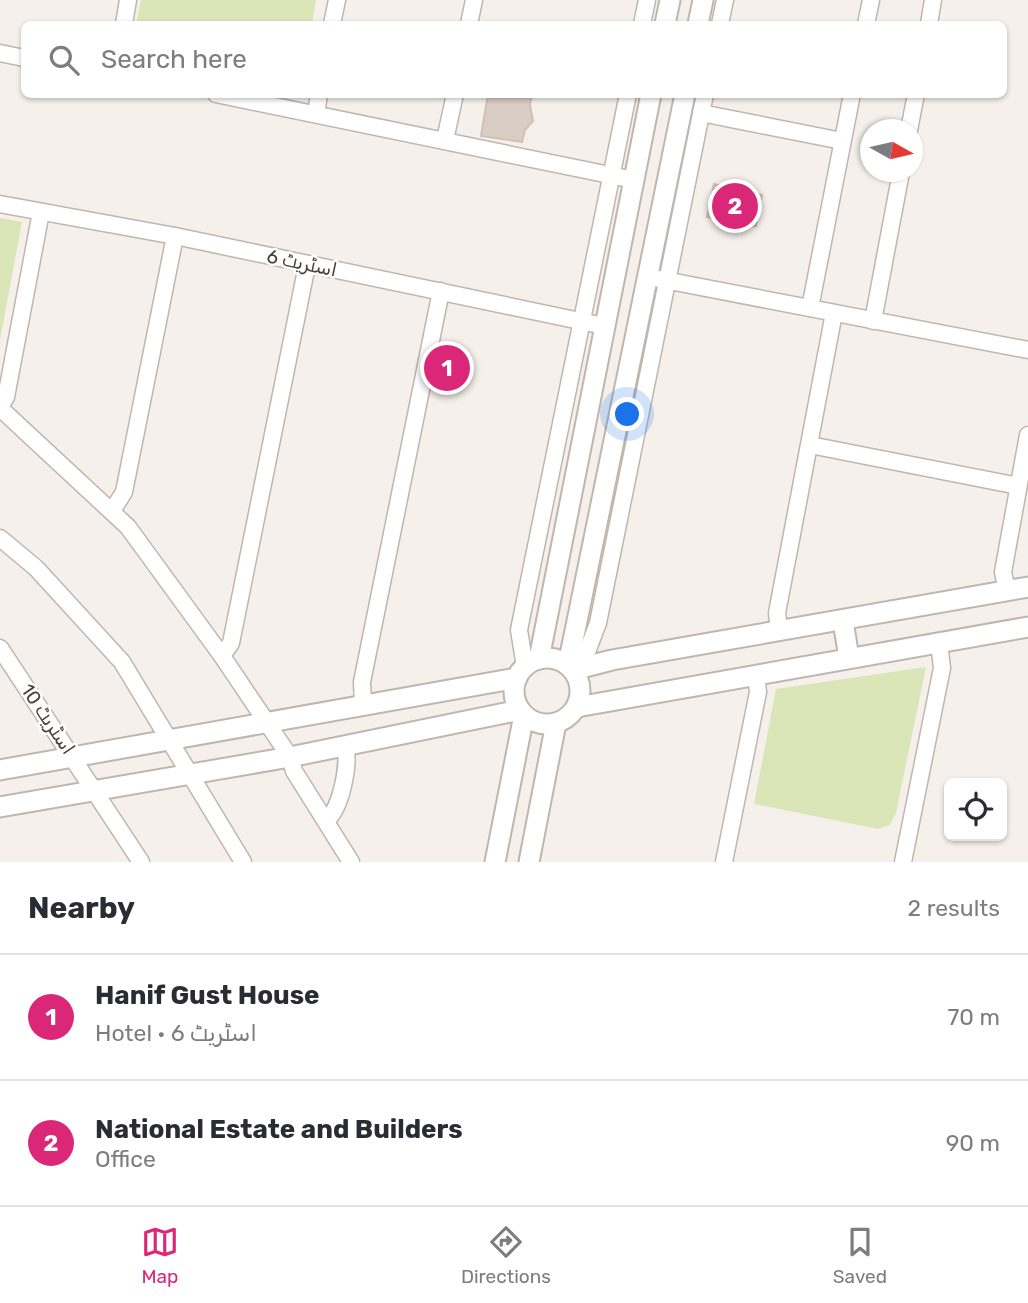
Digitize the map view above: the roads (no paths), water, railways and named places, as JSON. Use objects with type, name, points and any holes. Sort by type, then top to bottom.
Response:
[{"type":"street","points":[[124,21],[128,0]]},
{"type":"street","points":[[333,21],[337,0]]},
{"type":"street","points":[[470,21],[474,0]]},
{"type":"street","points":[[643,21],[647,0]]},
{"type":"street","points":[[666,21],[670,0]]},
{"type":"street","points":[[699,21],[703,0]]},
{"type":"street","points":[[721,21],[725,0]]},
{"type":"street","points":[[867,21],[871,0]]},
{"type":"street","points":[[930,21],[933,0]]},
{"type":"street","points":[[0,53],[21,57]]},
{"type":"street","points":[[236,98],[634,180]]},
{"type":"street","points":[[316,114],[318,98]]},
{"type":"street","points":[[446,140],[454,98]]},
{"type":"street","points":[[527,668],[519,630],[627,98]]},
{"type":"street","points":[[0,770],[363,704],[527,668],[557,659],[570,668],[580,684],[577,706],[568,717],[556,723],[539,723],[522,712],[514,695],[527,668],[616,271],[650,98]]},
{"type":"street","points":[[570,668],[684,98]]},
{"type":"street","points":[[570,668],[587,652],[598,623],[704,98]]},
{"type":"street","points":[[810,307],[851,98]]},
{"type":"street","points":[[911,119],[914,98]]},
{"type":"street","points":[[701,113],[842,141]]},
{"type":"street","points":[[873,321],[899,182]]},
{"type":"street","name":"اسٹریٹ 6","points":[[0,204],[175,236],[604,326]]},
{"type":"street","points":[[41,212],[6,397],[0,408],[112,511],[156,564],[290,757],[294,771],[351,862]]},
{"type":"street","points":[[112,511],[124,492],[175,236]]},
{"type":"street","points":[[222,656],[231,643],[307,265]]},
{"type":"street","points":[[616,271],[1028,351]]},
{"type":"street","points":[[363,704],[362,682],[441,291]]},
{"type":"street","points":[[779,630],[777,613],[834,313]]},
{"type":"street","points":[[1007,591],[1003,572],[1028,436]]},
{"type":"street","points":[[810,446],[1018,486]]},
{"type":"street","points":[[0,538],[36,568],[122,662],[243,862]]},
{"type":"street","points":[[570,668],[1028,587]]},
{"type":"street","points":[[843,621],[849,659]]},
{"type":"street","points":[[577,706],[1028,627]]},
{"type":"street","points":[[903,862],[942,668],[939,643]]},
{"type":"street","name":"اسٹریٹ 10","points":[[0,648],[141,862]]},
{"type":"street","points":[[724,862],[758,692],[756,675]]},
{"type":"street","points":[[0,807],[290,757],[522,712]]},
{"type":"street","points":[[495,862],[522,712]]},
{"type":"street","points":[[529,862],[556,723]]},
{"type":"street","points":[[326,820],[335,812],[347,766],[345,746]]},
{"type":"place","name":"National Estate and Builders","points":[[735,206]]},
{"type":"place","name":"Hanif Gust House","points":[[447,368]]}]
